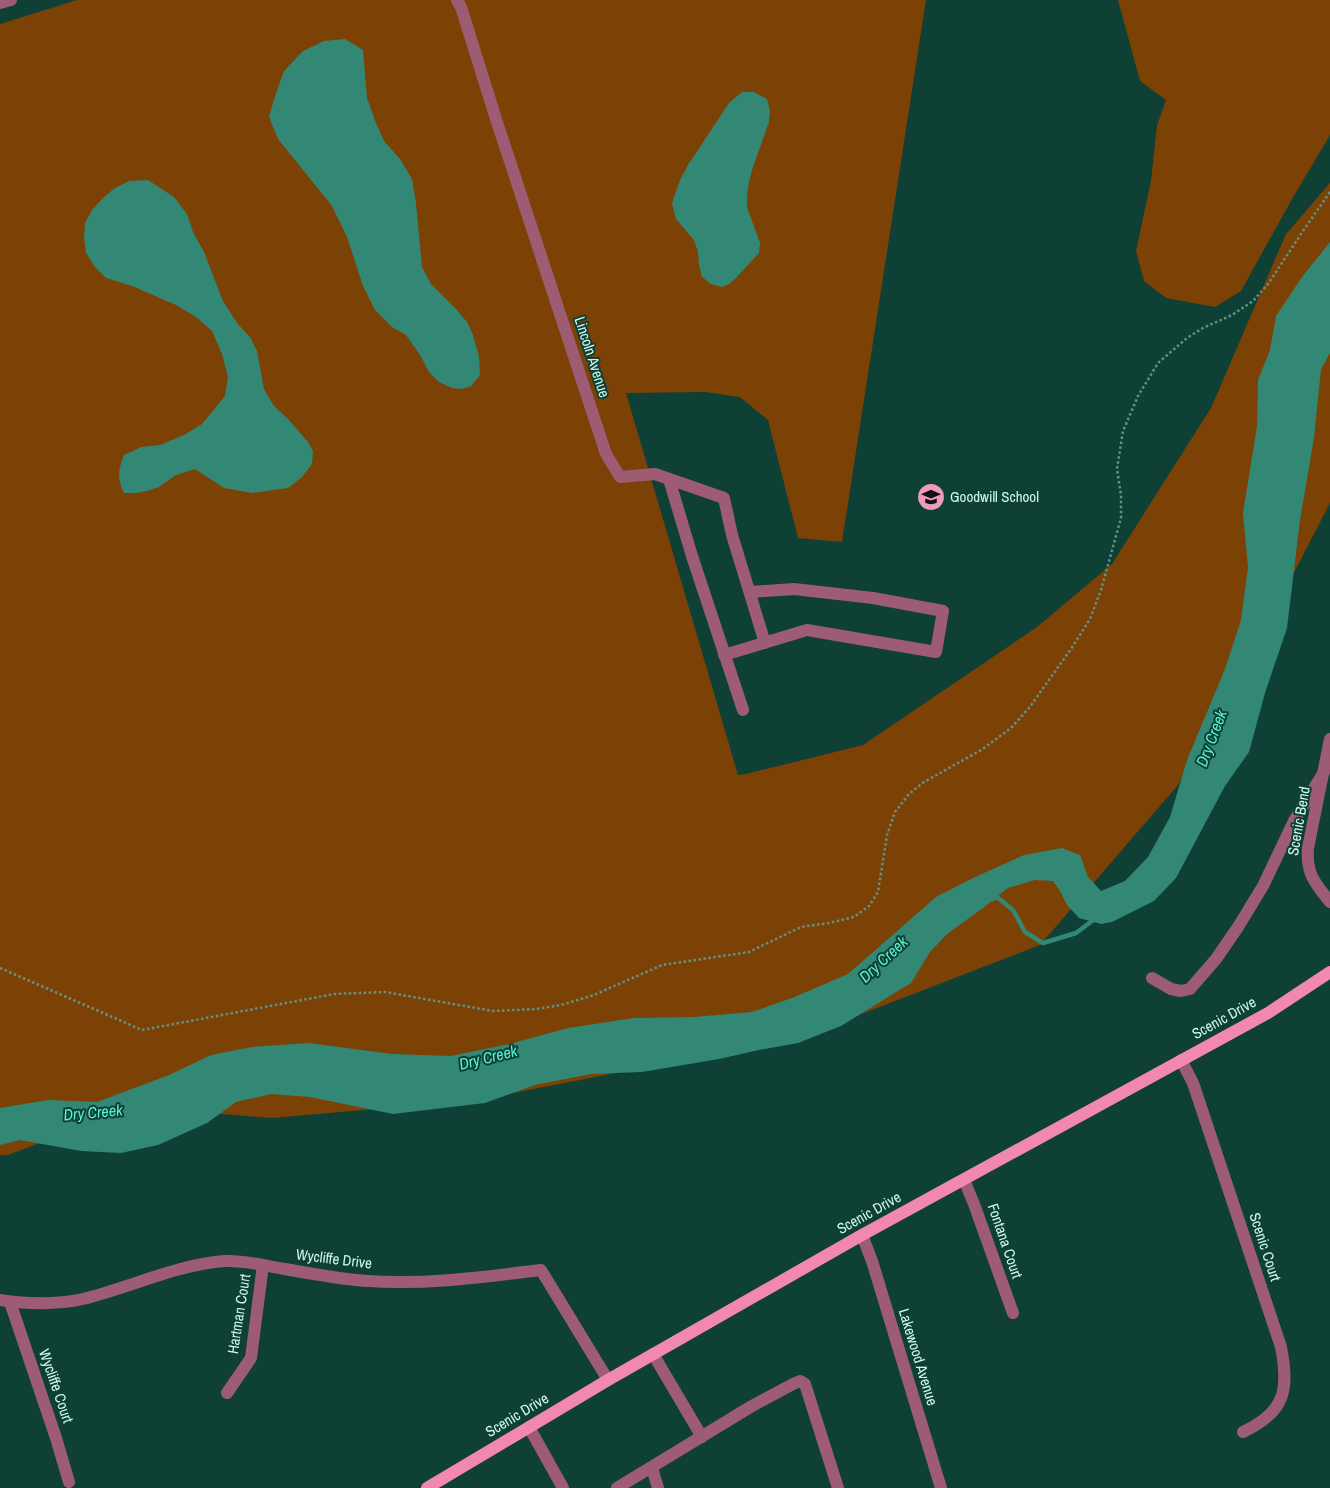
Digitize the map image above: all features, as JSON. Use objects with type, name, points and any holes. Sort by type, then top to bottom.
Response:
[{"type":"main road","name":"Scenic Drive","points":[[427,1488],[652,1354],[862,1235],[1268,1013],[1330,972]]},
{"type":"street","points":[[0,4],[11,0]]},
{"type":"street","name":"Lincoln Avenue","points":[[457,0],[461,7],[606,454],[620,477],[655,474],[724,498],[732,535],[765,642]]},
{"type":"street","points":[[669,479],[742,710]]},
{"type":"street","points":[[724,655],[807,630],[936,652],[943,611],[873,598],[794,589],[750,592]]},
{"type":"street","name":"Scenic Bend","points":[[1330,739],[1308,848],[1307,862],[1316,886],[1330,902]]},
{"type":"street","points":[[1152,978],[1171,989],[1180,991],[1190,989],[1216,959],[1238,927],[1262,886],[1294,821],[1324,772]]},
{"type":"street","name":"Scenic Court","points":[[1181,1060],[1193,1083],[1281,1346],[1285,1382],[1282,1396],[1276,1409],[1264,1421],[1244,1432]]},
{"type":"street","name":"Fontana Court","points":[[964,1180],[1013,1313]]},
{"type":"street","name":"Lakewood Avenue","points":[[862,1235],[872,1261],[941,1488]]},
{"type":"street","name":"Wycliffe Drive","points":[[5,1301],[37,1304],[62,1303],[83,1299],[203,1264],[226,1261],[263,1265],[314,1275],[367,1281],[454,1281],[541,1270],[608,1380]]},
{"type":"street","name":"Hartman Court","points":[[227,1392],[251,1358],[263,1265]]},
{"type":"street","name":"Wycliffe Court","points":[[5,1301],[56,1438],[69,1482]]},
{"type":"street","points":[[652,1354],[702,1437]]},
{"type":"street","points":[[617,1488],[752,1406],[800,1382],[804,1384],[838,1488]]},
{"type":"street","points":[[529,1427],[563,1488]]},
{"type":"street","points":[[652,1468],[658,1488]]},
{"type":"path","points":[[0,968],[142,1030],[334,994],[385,992],[493,1011],[536,1010],[594,995],[662,965],[749,952],[801,927],[854,917],[869,906],[878,892],[887,835],[895,812],[909,794],[924,782],[983,749],[1011,728],[1029,708],[1071,650],[1090,619],[1101,590],[1121,518],[1121,495],[1117,469],[1122,431],[1138,396],[1158,364],[1187,338],[1253,302],[1268,284],[1330,192]]},
{"type":"shaded area","points":[[77,0],[926,0],[842,542],[798,538],[768,420],[740,397],[705,392],[626,393],[738,775],[863,745],[1037,627],[1112,564],[1211,408],[1286,234],[1330,183],[1330,503],[1258,642],[1178,785],[1040,945],[802,1037],[477,1100],[272,1118],[134,1107],[8,1155],[0,1155],[0,24]]},
{"type":"shaded area","points":[[1118,0],[1330,0],[1330,135],[1241,291],[1215,307],[1166,298],[1144,281],[1136,251],[1151,181],[1157,125],[1166,100],[1140,81]]},
{"type":"water","points":[[345,39],[363,50],[367,98],[376,123],[384,141],[400,159],[412,179],[422,267],[431,284],[467,322],[473,335],[479,357],[480,375],[471,386],[462,389],[452,388],[439,382],[429,372],[406,335],[392,327],[375,310],[363,286],[347,237],[332,206],[278,139],[269,117],[284,71],[303,51],[324,41]]},
{"type":"water","points":[[742,92],[754,92],[767,99],[770,111],[769,122],[753,167],[747,196],[747,207],[760,243],[759,253],[735,279],[722,287],[711,284],[702,277],[694,240],[676,219],[672,203],[680,180],[688,165],[729,103]]},
{"type":"water","points":[[148,180],[174,197],[187,214],[223,301],[237,323],[250,337],[257,351],[264,389],[274,406],[308,442],[313,451],[312,464],[302,477],[288,488],[252,493],[224,488],[195,469],[176,475],[159,487],[136,493],[124,493],[119,474],[124,455],[141,447],[160,445],[184,435],[202,424],[225,396],[228,377],[222,354],[212,331],[196,317],[176,305],[132,286],[106,278],[95,267],[86,253],[85,223],[92,210],[115,188],[129,181]]},
{"type":"water","points":[[1330,242],[1330,353],[1321,369],[1314,438],[1300,520],[1287,628],[1265,693],[1249,752],[1225,786],[1176,878],[1154,901],[1112,922],[1101,924],[1079,918],[1067,905],[1053,881],[1035,880],[1008,888],[947,934],[930,952],[911,983],[841,1026],[798,1043],[642,1072],[591,1074],[535,1085],[485,1103],[393,1114],[310,1097],[271,1094],[236,1102],[207,1123],[158,1145],[121,1153],[81,1151],[20,1140],[0,1145],[0,1108],[48,1100],[97,1102],[169,1075],[211,1055],[252,1047],[309,1043],[392,1054],[451,1056],[513,1043],[568,1028],[634,1018],[694,1017],[752,1012],[792,998],[848,974],[936,897],[1024,855],[1062,848],[1080,855],[1088,877],[1101,891],[1125,881],[1148,857],[1170,817],[1187,760],[1225,669],[1241,620],[1248,567],[1243,513],[1257,426],[1258,380],[1270,350],[1276,316],[1302,277]]},
{"type":"waterway","name":"Dry Creek","points":[[992,899],[997,897],[1013,910],[1025,932],[1043,943],[1076,933],[1096,918]]},
{"type":"place","name":"Goodwill School","points":[[931,497]]}]
